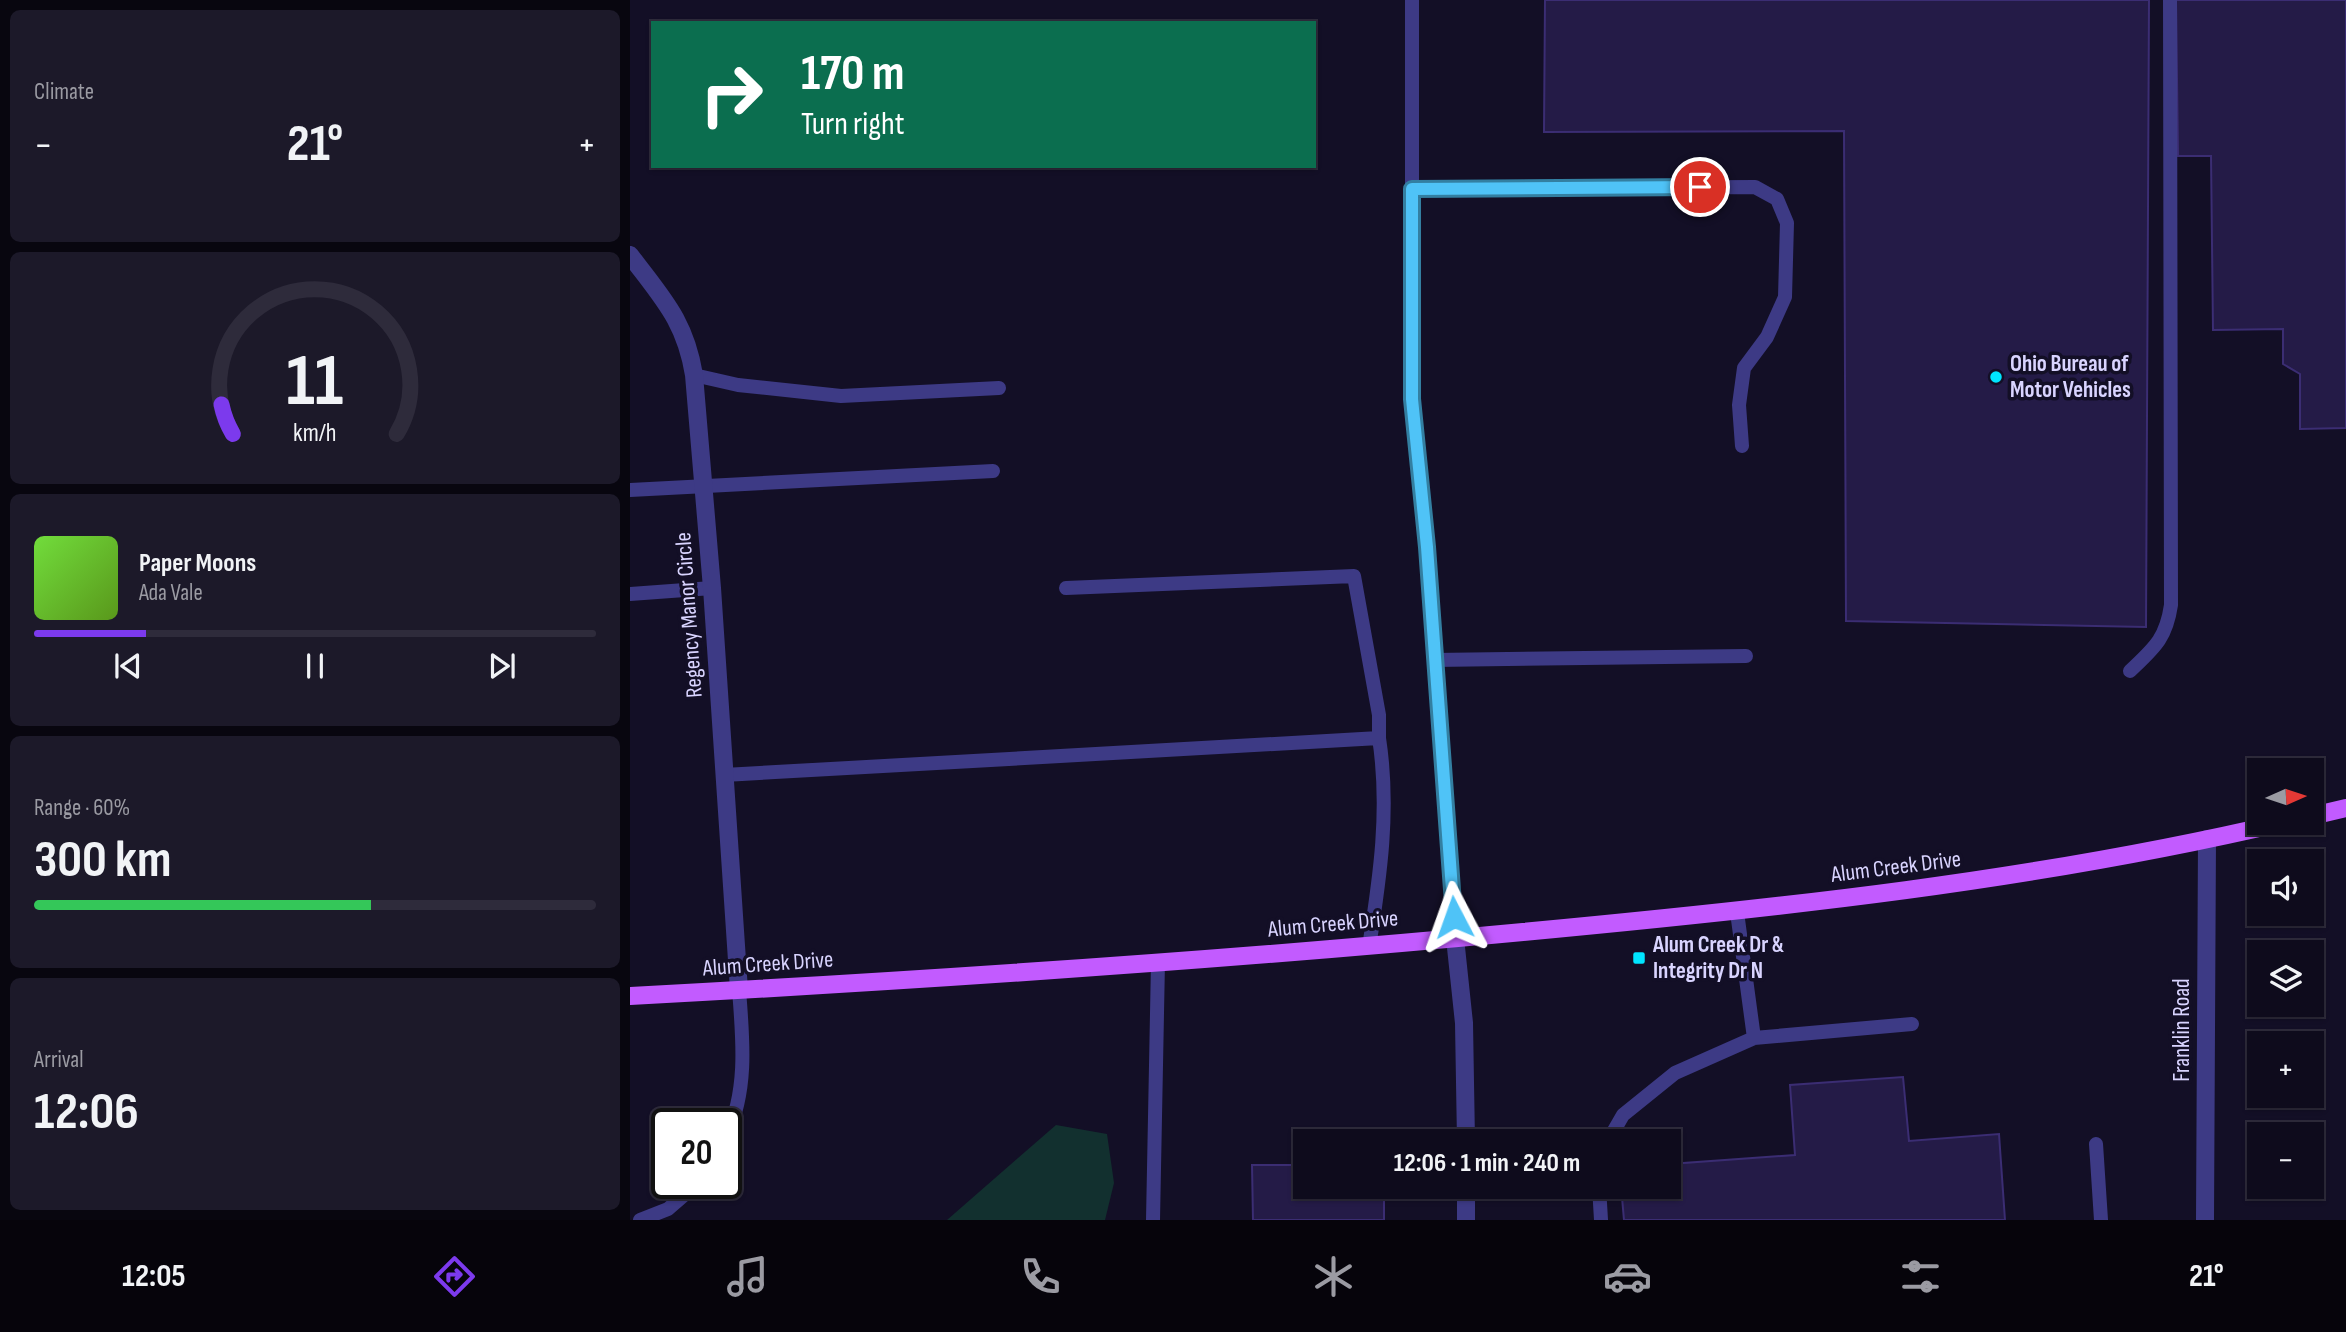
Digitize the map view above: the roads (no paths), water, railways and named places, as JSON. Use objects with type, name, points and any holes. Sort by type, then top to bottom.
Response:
[{"type":"main road","points":[[2324,813],[2346,808]]},
{"type":"main road","name":"Alum Creek Drive","points":[[630,996],[1369,947],[1737,912],[1986,881],[2247,830]]},
{"type":"street","name":"Regency Manor Circle","points":[[630,255],[677,317],[689,346],[694,375],[712,588],[739,990]]},
{"type":"street","name":"Franklin Road","points":[[2206,1220],[2207,839]]},
{"type":"street","points":[[1455,939],[1464,1023],[1466,1129]]},
{"type":"street","points":[[1466,1199],[1466,1220]]},
{"type":"lane","points":[[1412,0],[1412,399],[1427,547],[1455,939]]},
{"type":"lane","points":[[2130,671],[2160,642],[2168,626],[2171,604],[2170,0]]},
{"type":"lane","points":[[1412,189],[1755,187],[1777,199],[1787,223],[1784,297],[1768,337],[1744,368],[1739,405],[1742,446]]},
{"type":"lane","points":[[694,375],[765,389],[841,396],[999,388]]},
{"type":"lane","points":[[630,490],[704,484],[993,471]]},
{"type":"lane","points":[[1066,588],[1354,576],[1379,715],[1385,784],[1383,861],[1369,947]]},
{"type":"lane","points":[[630,594],[712,588]]},
{"type":"lane","points":[[1434,660],[1746,656]]},
{"type":"lane","points":[[724,775],[1379,738]]},
{"type":"lane","points":[[1737,912],[1754,1038]]},
{"type":"lane","points":[[1153,1220],[1158,962]]},
{"type":"lane","points":[[735,1108],[740,1093],[743,1052],[739,990]]},
{"type":"lane","points":[[1615,1129],[1623,1115],[1675,1073],[1754,1038],[1912,1024]]},
{"type":"lane","points":[[2096,1144],[2101,1220]]},
{"type":"lane","points":[[640,1220],[667,1209],[679,1199]]},
{"type":"lane","points":[[1600,1199],[1601,1220]]},
{"type":"place","name":"Ohio Bureau of Motor Vehicles","points":[[1996,377]]},
{"type":"place","name":"Alum Creek Dr & Integrity Dr N","points":[[1639,958]]}]
